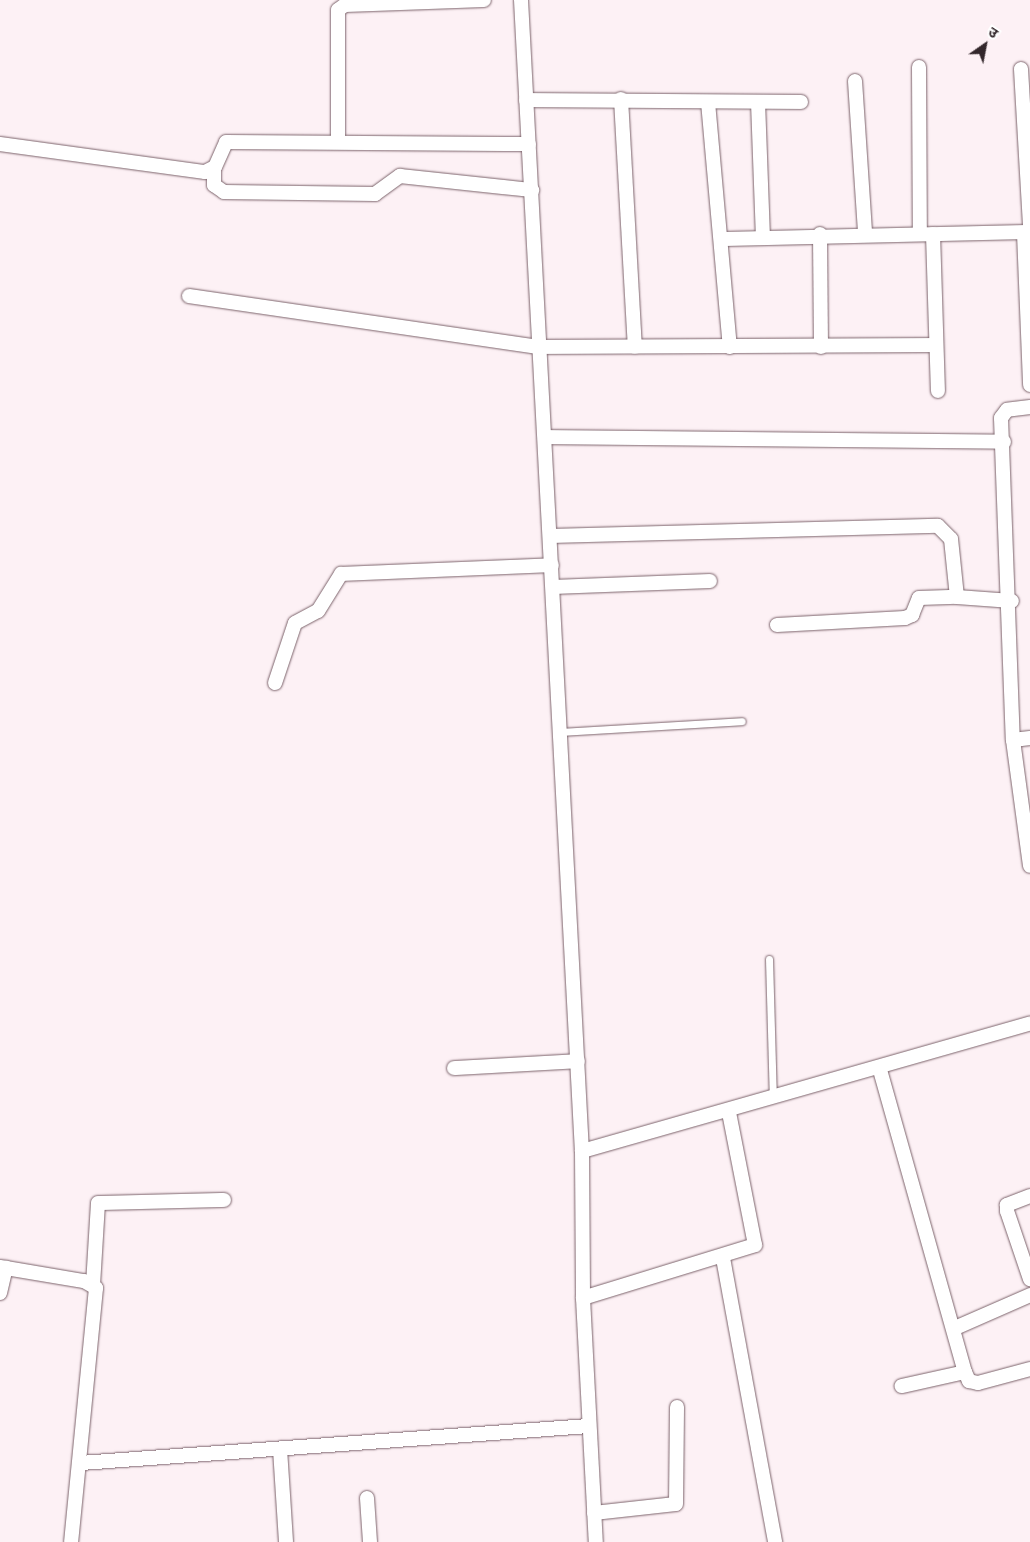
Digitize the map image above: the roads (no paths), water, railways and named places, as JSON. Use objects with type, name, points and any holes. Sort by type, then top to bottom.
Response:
[{"type":"street","points":[[338,140],[338,10],[345,5],[484,0]]},
{"type":"street","points":[[521,0],[532,190],[538,347],[547,437],[559,732],[578,1061],[582,1151],[583,1298],[596,1542]]},
{"type":"street","points":[[919,67],[926,233],[938,391]]},
{"type":"street","points":[[1021,69],[1028,230],[1030,385]]},
{"type":"street","points":[[855,81],[865,232]]},
{"type":"street","points":[[526,100],[621,99],[708,102],[801,102]]},
{"type":"street","points":[[621,99],[635,348]]},
{"type":"street","points":[[708,102],[722,239],[730,348]]},
{"type":"street","points":[[758,102],[763,238]]},
{"type":"street","points":[[529,144],[338,140],[226,142],[214,168],[214,185],[224,192],[376,194],[400,176],[532,190]]},
{"type":"street","points":[[0,144],[205,172],[214,168]]},
{"type":"street","points":[[722,239],[865,232],[926,233],[1028,230]]},
{"type":"street","points":[[820,234],[821,347]]},
{"type":"street","points":[[189,296],[538,347],[730,348],[934,345]]},
{"type":"street","points":[[1030,407],[1011,409],[1002,415],[1012,601],[1013,740],[1026,817],[1030,866]]},
{"type":"street","points":[[547,437],[1004,442]]},
{"type":"street","points":[[550,536],[938,526],[951,538],[957,597]]},
{"type":"street","points":[[275,683],[295,623],[318,611],[341,574],[552,565]]},
{"type":"street","points":[[553,587],[710,581]]},
{"type":"street","points":[[777,625],[905,618],[922,597],[957,597],[1012,601]]},
{"type":"street","points":[[1013,740],[1030,738]]},
{"type":"street","points":[[582,1151],[880,1070],[1030,1023]]},
{"type":"street","points":[[454,1068],[578,1061]]},
{"type":"street","points":[[880,1070],[969,1381],[978,1383],[1030,1369]]},
{"type":"street","points":[[583,1298],[723,1258],[755,1245],[729,1112]]},
{"type":"street","points":[[1030,1196],[1015,1200],[1007,1211],[1030,1279]]},
{"type":"street","points":[[71,1542],[81,1463],[96,1293],[93,1285],[98,1203],[224,1200]]},
{"type":"street","points":[[723,1258],[775,1542]]},
{"type":"street","points":[[0,1293],[3,1267],[93,1285]]},
{"type":"street","points":[[955,1328],[1030,1295]]},
{"type":"street","points":[[902,1386],[965,1372]]},
{"type":"street","points":[[594,1513],[676,1504],[677,1407]]},
{"type":"street","points":[[81,1463],[589,1426]]},
{"type":"street","points":[[280,1448],[286,1542]]},
{"type":"street","points":[[367,1498],[370,1542]]},
{"type":"lane","points":[[559,732],[742,721]]},
{"type":"lane","points":[[769,959],[772,1100]]}]
